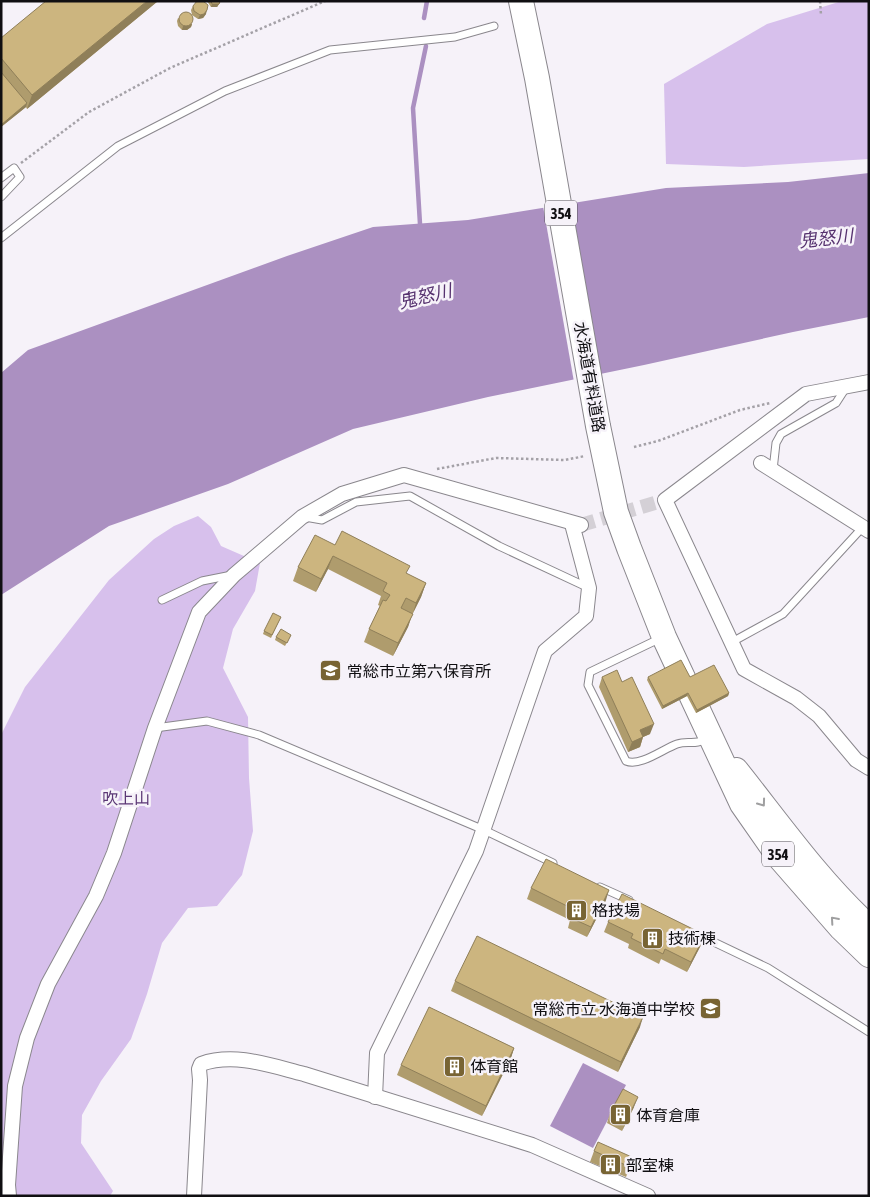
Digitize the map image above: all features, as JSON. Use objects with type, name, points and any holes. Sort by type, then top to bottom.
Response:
[{"type":"highway","name":"水海道有料道路","points":[[521,1],[598,426],[616,512],[629,548],[664,637],[742,804],[779,857],[841,928],[869,955]]},
{"type":"highway","name":"水海道有料道路","points":[[710,737],[816,872],[869,928]]},
{"type":"street","points":[[869,382],[806,394],[665,500],[744,669],[796,698],[819,716],[856,760],[869,768]]},
{"type":"street","points":[[767,466],[865,530]]},
{"type":"street","points":[[9,1196],[8,1185],[15,1086],[27,1038],[48,984],[96,896],[114,854],[155,728],[199,612],[234,575],[302,517],[342,494],[404,475],[577,525],[589,588],[586,616],[545,651],[476,852],[377,1053],[375,1097]]},
{"type":"street","points":[[194,1196],[199,1069],[202,1064],[225,1058],[273,1066],[532,1145],[648,1196]]},
{"type":"lane","points":[[1,238],[118,146],[225,91],[330,50],[456,37],[494,26]]},
{"type":"lane","points":[[1,178],[14,168],[20,177],[1,197]]},
{"type":"lane","points":[[767,466],[781,434],[836,403],[847,386]]},
{"type":"lane","points":[[302,517],[322,520],[356,502],[410,496],[499,546],[589,588]]},
{"type":"lane","points":[[732,642],[783,614],[865,530]]},
{"type":"lane","points":[[162,600],[202,581],[234,575]]},
{"type":"lane","points":[[664,637],[590,672],[588,685],[626,761],[630,763],[638,762],[679,743],[701,743],[710,737]]},
{"type":"lane","points":[[155,728],[207,720],[258,735],[484,830],[564,869]]},
{"type":"lane","points":[[590,882],[635,903]]},
{"type":"lane","points":[[688,929],[768,968],[869,1032]]},
{"type":"path","points":[[14,168],[89,112],[121,94],[170,68],[325,1]]},
{"type":"path","points":[[820,1],[822,14]]},
{"type":"path","points":[[634,447],[658,442],[740,410],[778,401]]},
{"type":"path","points":[[431,470],[496,458],[565,460],[592,454]]},
{"type":"green space","points":[[842,1],[869,1],[869,159],[744,167],[666,164],[664,84],[767,24]]},
{"type":"green space","name":"吹上山","points":[[198,516],[211,527],[221,546],[260,563],[255,591],[233,629],[223,668],[248,717],[249,778],[253,831],[242,875],[217,906],[188,908],[162,943],[131,1039],[101,1081],[82,1115],[81,1143],[113,1191],[110,1196],[1,1196],[1,735],[25,687],[109,580],[154,539],[174,526]]},
{"type":"water","name":"鬼怒川","points":[[869,173],[869,317],[488,397],[353,429],[228,484],[109,526],[1,595],[1,373],[28,350],[287,256],[373,227],[468,220],[666,188],[788,182]]},
{"type":"water","points":[[583,1063],[626,1085],[593,1148],[550,1126]]},
{"type":"pier","points":[[566,202],[597,377],[574,382],[543,206]]},
{"type":"building","points":[[46,1],[147,1],[32,95],[1,58],[1,38]]},
{"type":"building","points":[[197,1],[203,1],[208,5],[204,14],[200,15],[194,11],[193,6]]},
{"type":"building","points":[[211,1],[220,1],[219,4],[212,4]]},
{"type":"building","points":[[183,12],[189,12],[193,19],[189,26],[183,26],[179,22],[179,16]]},
{"type":"building","points":[[1,72],[27,103],[1,125]]},
{"type":"building","points":[[342,531],[410,566],[406,573],[426,583],[416,603],[406,598],[401,608],[413,614],[398,643],[369,629],[383,600],[386,601],[390,595],[383,591],[387,583],[333,556],[321,579],[298,567],[315,535],[335,545]]},
{"type":"building","points":[[273,613],[281,617],[272,635],[264,631]]},
{"type":"building","points":[[281,629],[291,635],[287,643],[276,637]]},
{"type":"building","points":[[681,660],[690,677],[714,665],[729,693],[697,710],[688,693],[663,706],[648,677]]},
{"type":"building","points":[[617,670],[622,682],[632,677],[654,724],[640,730],[643,737],[632,742],[602,677]]},
{"type":"building","name":"格技場","points":[[546,859],[609,890],[591,927],[571,918],[575,910],[531,888]]},
{"type":"building","name":"技術棟","points":[[622,894],[705,935],[691,962],[665,949],[663,954],[631,938],[633,934],[608,922]]},
{"type":"building","points":[[477,936],[643,1017],[621,1062],[455,981]]},
{"type":"building","name":"体育館","points":[[429,1007],[514,1048],[486,1106],[401,1065]]},
{"type":"building","points":[[623,1089],[638,1097],[626,1121],[610,1113]]},
{"type":"building","points":[[598,1142],[634,1158],[630,1167],[594,1151]]},
{"type":"waterway","points":[[424,18],[427,1]]},
{"type":"waterway","points":[[420,224],[413,108],[426,46]]},
{"type":"tunnel","points":[[581,525],[665,500]]},
{"type":"place","name":"常総市立第六保育所","points":[[331,671]]},
{"type":"place","name":"格技場","points":[[576,910]]},
{"type":"place","name":"技術棟","points":[[652,938]]},
{"type":"place","name":"常総市立 水海道中学校","points":[[711,1009]]},
{"type":"place","name":"体育館","points":[[454,1066]]},
{"type":"place","name":"体育倉庫","points":[[620,1115]]},
{"type":"place","name":"部室棟","points":[[610,1165]]}]
